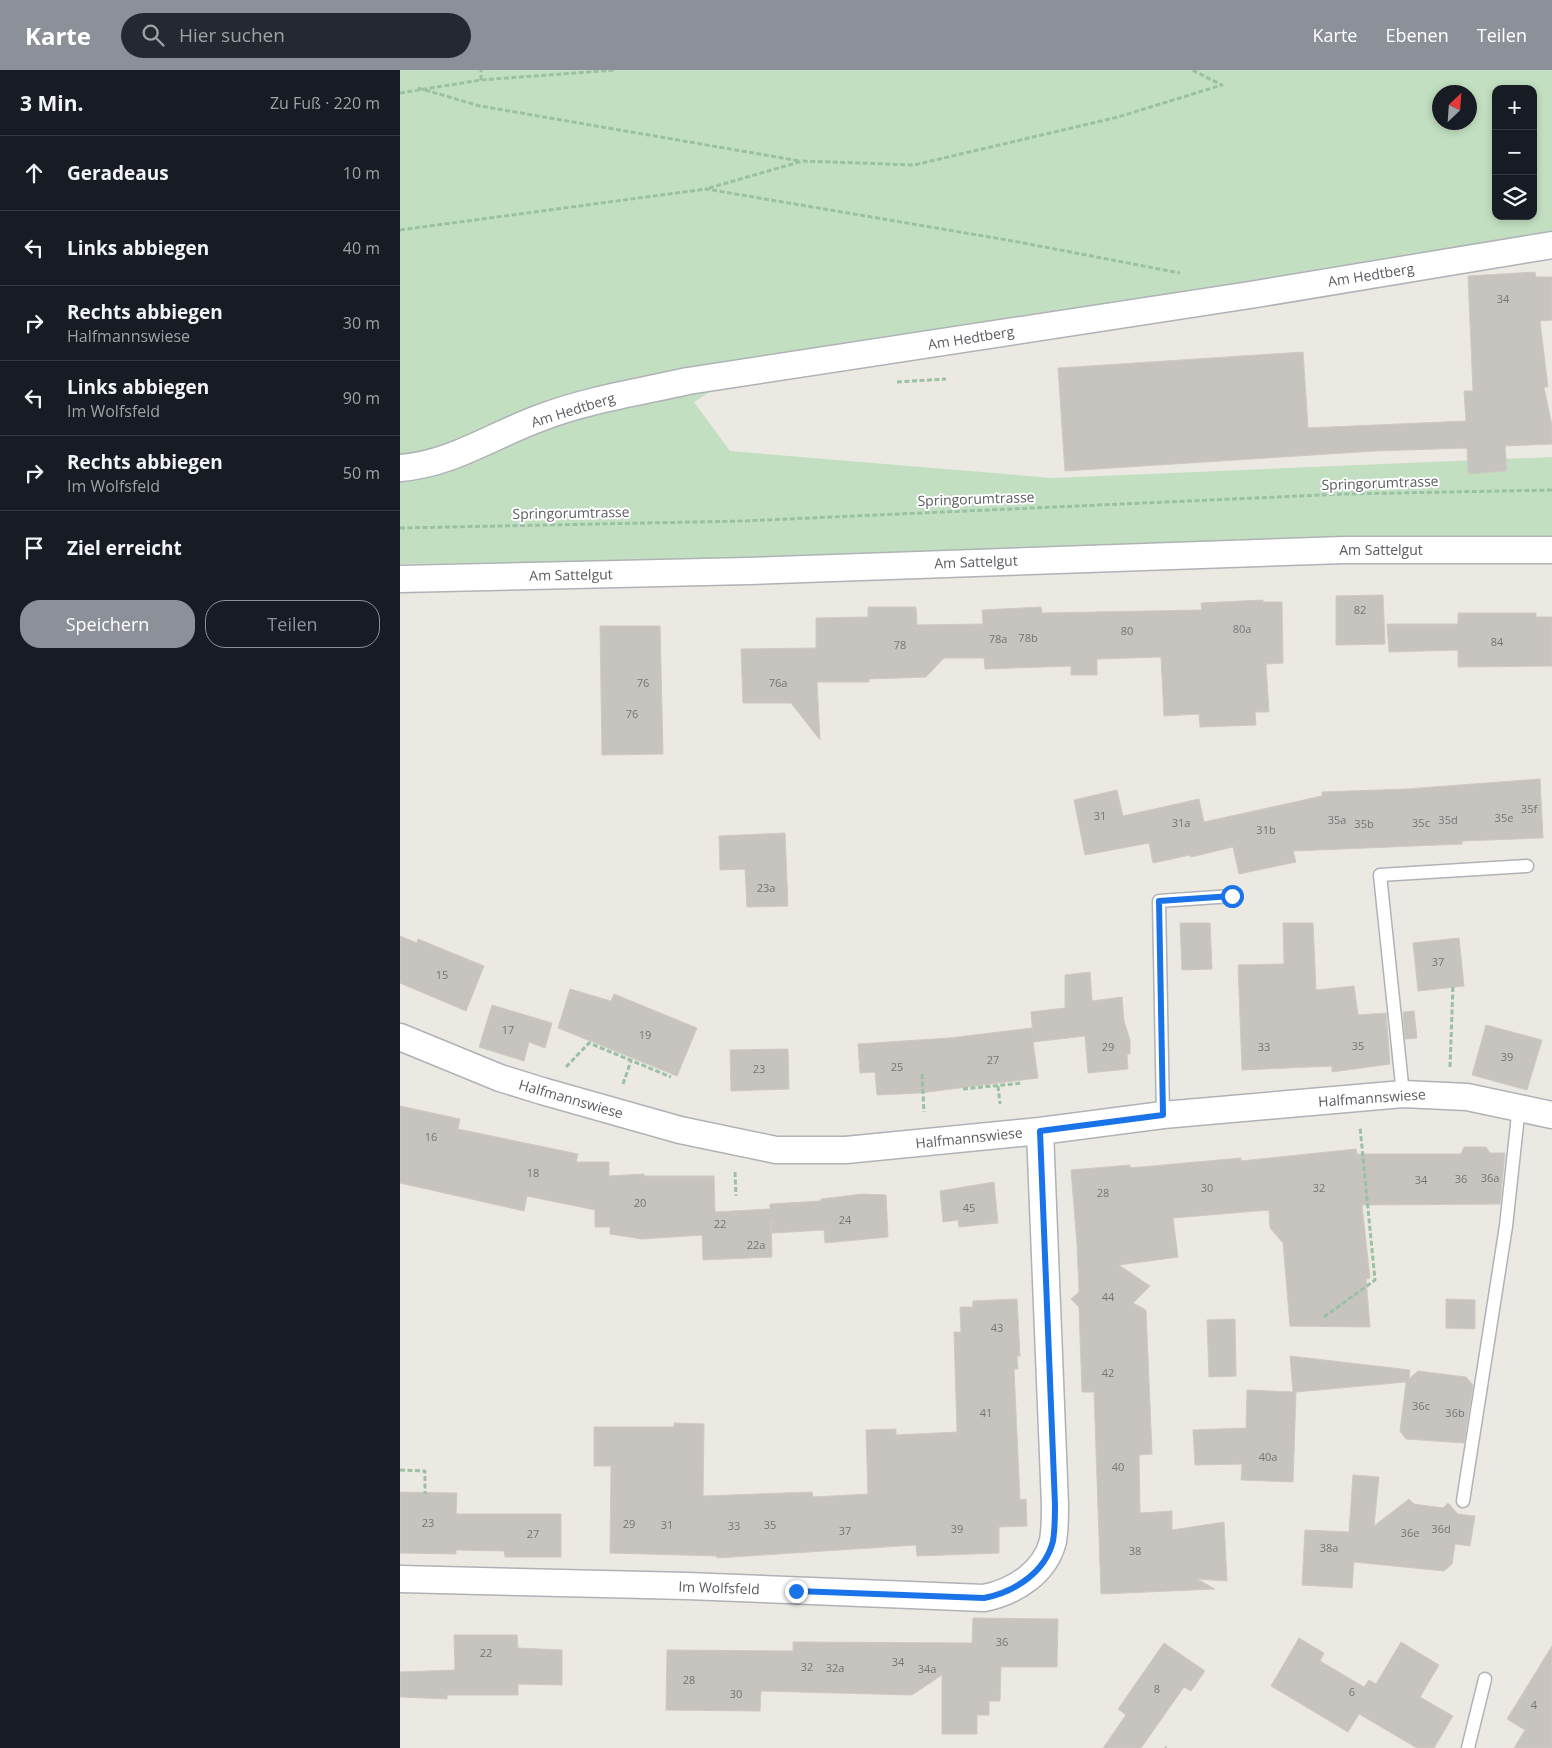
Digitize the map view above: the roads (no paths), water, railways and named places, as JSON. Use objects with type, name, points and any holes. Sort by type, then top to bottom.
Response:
[{"type":"street","name":"Am Hedtberg","points":[[400,468],[465,453],[540,418],[604,399],[688,381],[1259,294],[1552,245]]},
{"type":"street","name":"Am Sattelgut","points":[[400,579],[749,571],[1344,550],[1552,550]]},
{"type":"street","name":"Halfmannswiese","points":[[400,1037],[500,1078],[534,1089],[680,1130],[776,1150],[846,1150],[1040,1131],[1163,1115],[1403,1094],[1449,1095],[1519,1106],[1552,1115]]},
{"type":"street","name":"Im Wolfsfeld","points":[[400,1579],[687,1586],[984,1598],[1010,1591],[1024,1582],[1042,1564],[1050,1550],[1054,1534],[1055,1505],[1040,1131]]},
{"type":"lane","points":[[1403,1094],[1380,875],[1527,866]]},
{"type":"lane","points":[[1163,1115],[1159,901],[1232,896]]},
{"type":"lane","points":[[1463,1501],[1506,1226],[1519,1106]]},
{"type":"lane","points":[[1468,1748],[1485,1679]]}]
